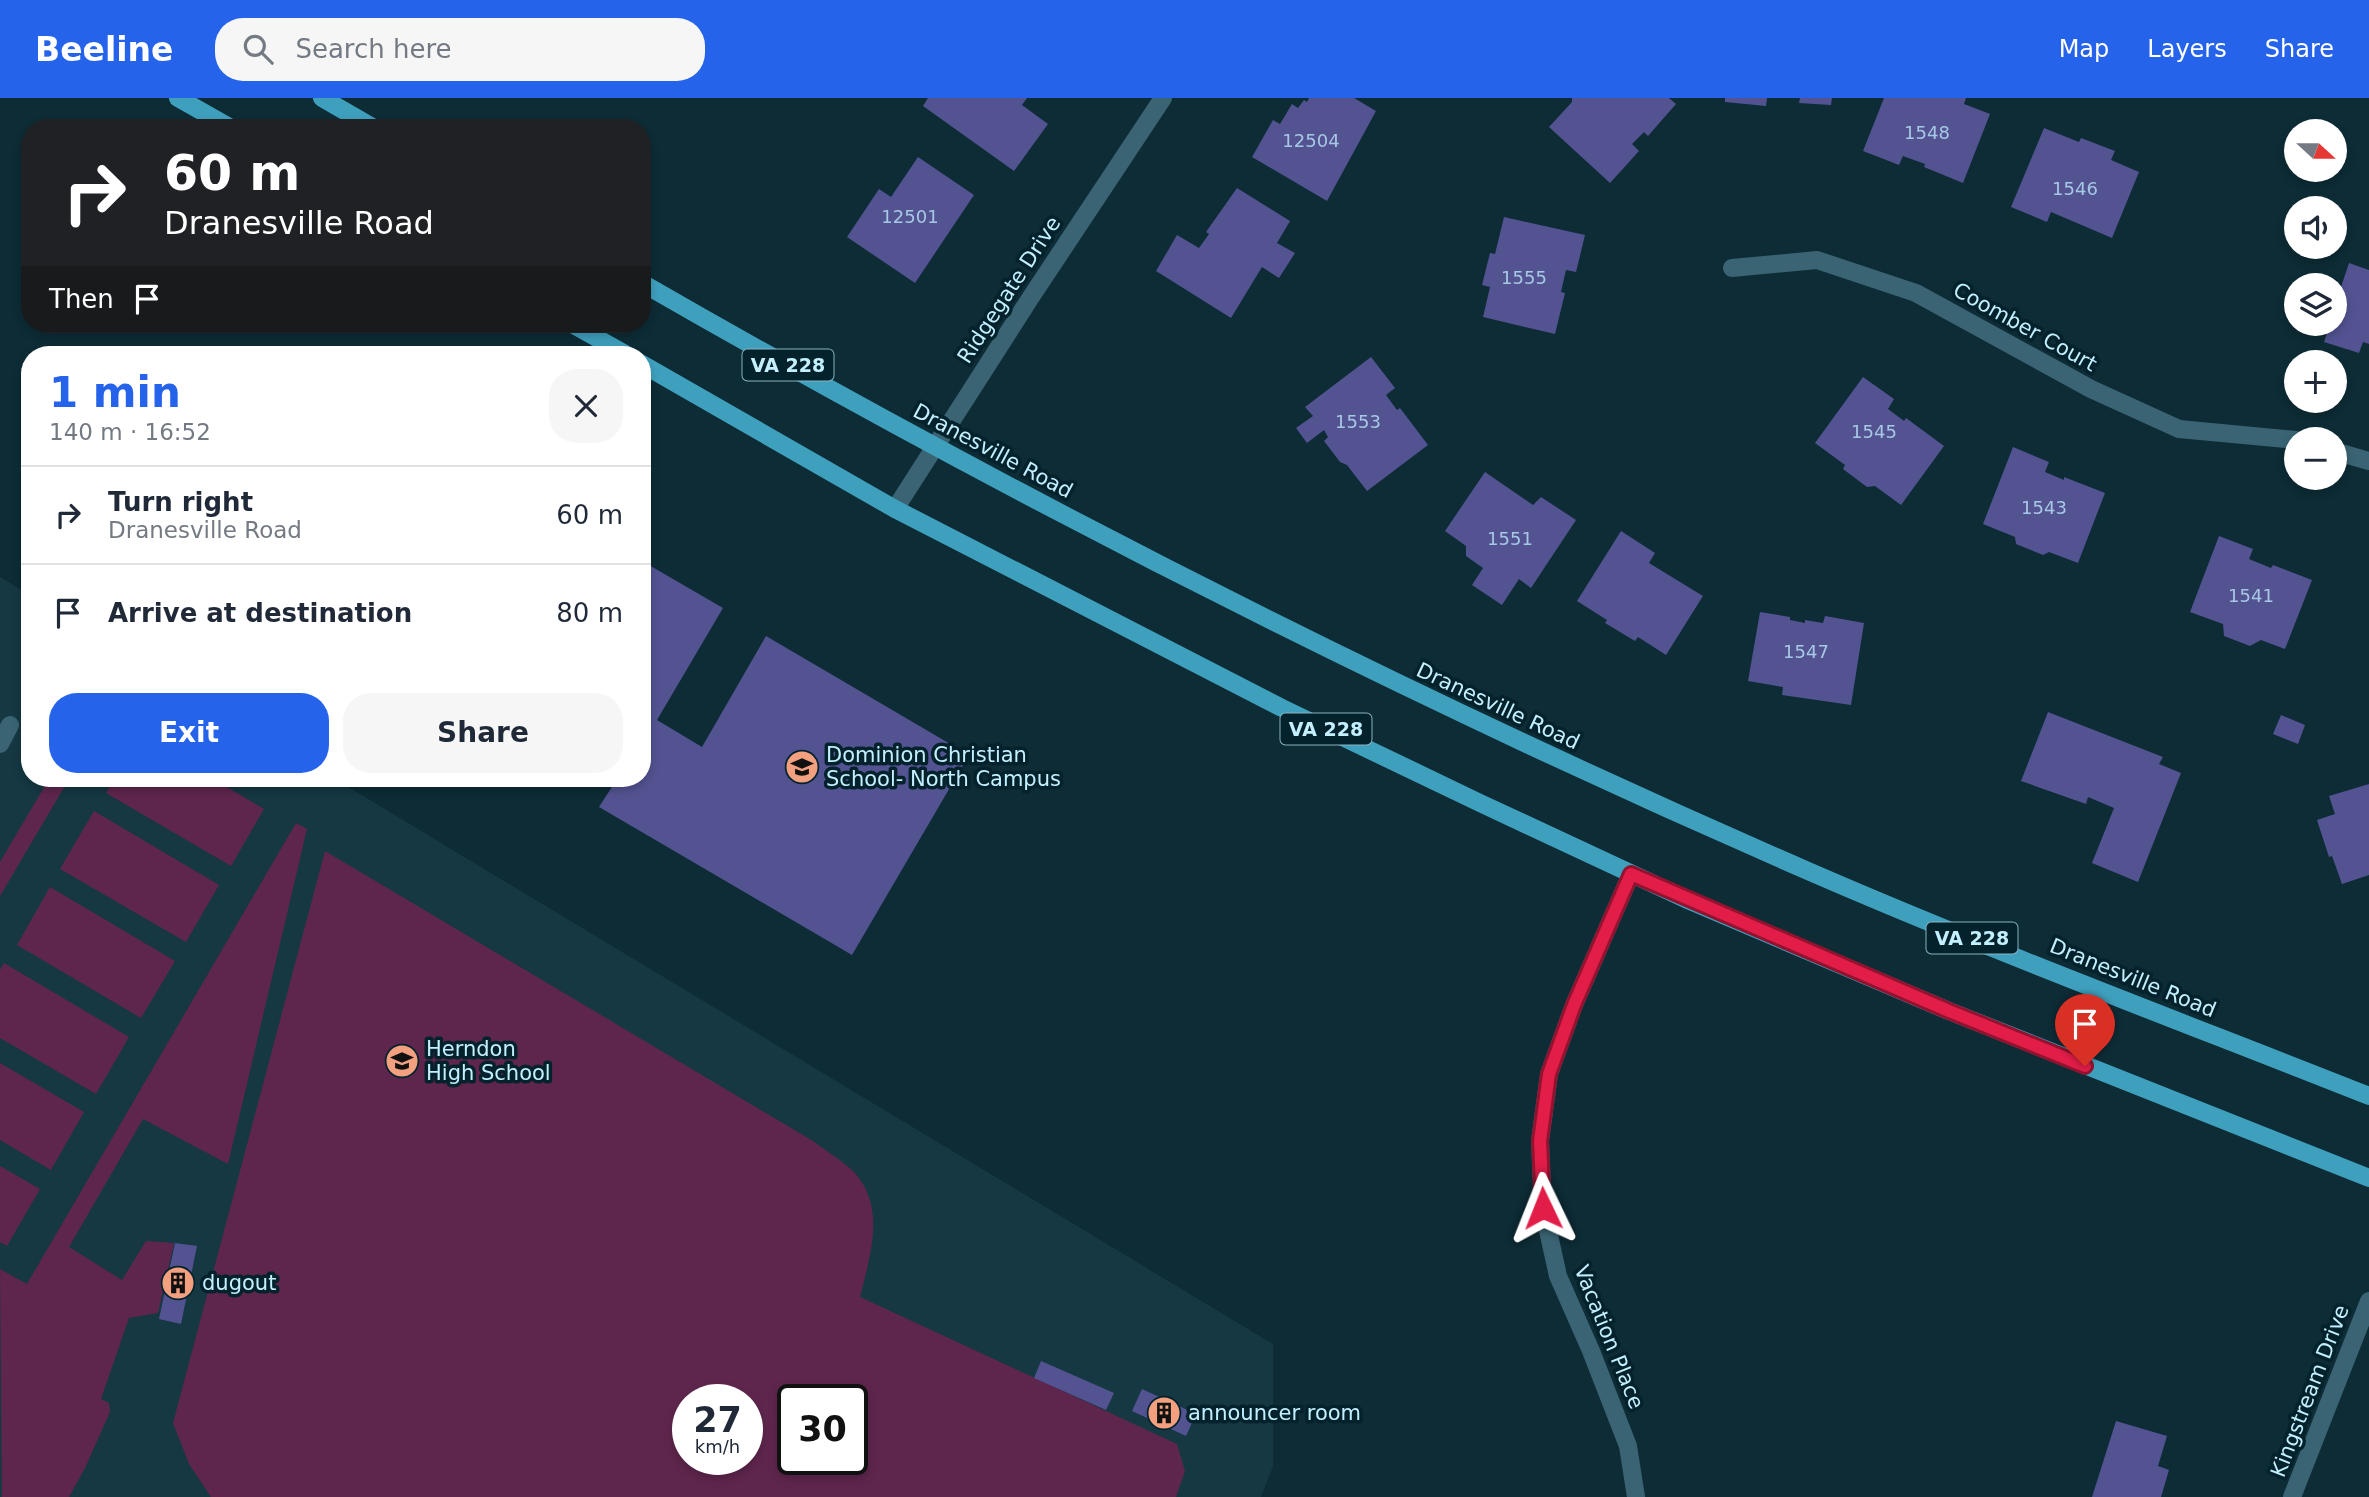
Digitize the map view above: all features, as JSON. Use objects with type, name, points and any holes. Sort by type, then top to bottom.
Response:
[{"type":"main road","points":[[178,98],[215,119]]},
{"type":"main road","points":[[322,98],[358,119]]},
{"type":"main road","name":"Dranesville Road","points":[[651,288],[934,446],[1196,584],[1544,753],[1841,885],[2369,1096]]},
{"type":"main road","points":[[588,333],[611,346]]},
{"type":"main road","name":"VA 228","points":[[651,369],[895,509],[1282,708],[1631,874],[1949,1011],[2369,1178]]},
{"type":"street","name":"Ridgegate Drive","points":[[895,509],[1163,98]]},
{"type":"street","name":"Coomber Court","points":[[1732,268],[1817,260],[1916,293],[2091,389],[2179,429],[2284,439]]},
{"type":"street","points":[[2347,455],[2369,461]]},
{"type":"street","points":[[0,744],[10,725]]},
{"type":"street","name":"Vacation Place","points":[[1631,874],[1574,1005],[1549,1074],[1540,1141],[1543,1208],[1558,1276],[1591,1351],[1628,1447],[1636,1497]]},
{"type":"street","name":"Kingstream Drive","points":[[2292,1497],[2369,1301]]},
{"type":"shaded area","name":"Herndon High School","points":[[0,577],[21,590],[21,787],[348,787],[1273,1344],[1273,1466],[1261,1497],[0,1497]]},
{"type":"shaded area","points":[[44,787],[64,787],[0,896],[0,862]]},
{"type":"shaded area","points":[[109,787],[227,787],[264,809],[231,866],[106,793]]},
{"type":"shaded area","points":[[94,811],[219,885],[186,942],[60,869]]},
{"type":"shaded area","points":[[296,823],[307,829],[228,1164],[143,1119],[69,1247],[122,1280],[146,1241],[174,1243],[158,1313],[129,1318],[101,1399],[109,1403],[110,1412],[69,1497],[2,1497],[0,1269],[27,1284]]},
{"type":"shaded area","points":[[325,851],[813,1141],[838,1159],[853,1171],[863,1185],[873,1215],[871,1248],[860,1297],[1177,1444],[1185,1471],[1176,1497],[211,1497],[189,1464],[173,1423]]},
{"type":"shaded area","points":[[50,887],[175,961],[141,1018],[17,945]]},
{"type":"shaded area","points":[[4,963],[129,1037],[96,1094],[0,1038],[0,970]]},
{"type":"shaded area","points":[[0,1063],[84,1112],[51,1170],[0,1140]]},
{"type":"shaded area","points":[[0,1166],[40,1189],[7,1246],[0,1242]]},
{"type":"building","points":[[928,98],[1027,98],[1022,105],[1048,124],[1014,171],[923,106]]},
{"type":"building","points":[[1309,98],[1354,98],[1376,111],[1327,201],[1252,157],[1273,120],[1280,124],[1292,104],[1298,108]]},
{"type":"building","points":[[1572,98],[1669,98],[1676,104],[1648,136],[1644,132],[1632,144],[1639,151],[1610,183],[1549,127],[1572,102]]},
{"type":"building","points":[[1725,98],[1767,98],[1766,106],[1725,102]]},
{"type":"building","points":[[1800,98],[1832,98],[1831,105],[1799,103]]},
{"type":"building","points":[[1884,98],[1966,98],[1964,104],[1990,114],[1963,183],[1903,156],[1899,165],[1863,151]]},
{"type":"building","points":[[2044,128],[2079,142],[2081,138],[2115,151],[2111,160],[2139,172],[2112,238],[2051,212],[2047,222],[2011,207]]},
{"type":"building","points":[[918,157],[974,195],[915,283],[847,237],[879,189],[891,197]]},
{"type":"building","points":[[1237,188],[1290,221],[1277,243],[1295,253],[1279,278],[1262,267],[1231,318],[1156,271],[1177,235],[1199,248],[1209,234],[1206,232]]},
{"type":"building","points":[[1504,217],[1585,235],[1576,272],[1566,270],[1561,292],[1565,293],[1555,334],[1483,317],[1490,287],[1482,285],[1490,253],[1495,254]]},
{"type":"building","points":[[2349,263],[2369,270],[2369,344],[2363,342],[2359,353],[2324,342],[2326,336],[2347,336],[2346,273]]},
{"type":"building","points":[[1371,357],[1395,388],[1386,395],[1397,410],[1400,408],[1428,445],[1367,491],[1324,441],[1328,437],[1324,430],[1307,443],[1296,428],[1313,416],[1305,407]]},
{"type":"building","points":[[1863,377],[1894,399],[1888,409],[1904,421],[1906,418],[1944,446],[1901,505],[1875,486],[1867,487],[1843,469],[1845,465],[1815,443]]},
{"type":"building","points":[[2013,447],[2049,462],[2045,472],[2105,493],[2078,563],[2049,552],[2043,555],[2016,544],[2015,537],[1983,524]]},
{"type":"building","points":[[1485,472],[1533,505],[1541,497],[1576,520],[1531,588],[1519,579],[1502,605],[1472,585],[1483,568],[1466,556],[1466,546],[1445,531]]},
{"type":"building","points":[[1621,531],[1655,553],[1649,563],[1703,596],[1666,655],[1638,637],[1635,641],[1605,623],[1607,620],[1577,601]]},
{"type":"building","points":[[2219,536],[2253,549],[2249,559],[2312,580],[2285,649],[2261,640],[2250,646],[2224,636],[2223,624],[2190,612]]},
{"type":"building","name":"Dominion Christian School- North Campus","points":[[651,566],[723,608],[657,720],[702,747],[766,636],[969,755],[852,955],[599,807],[612,787],[651,787]]},
{"type":"building","points":[[1760,612],[1790,617],[1790,620],[1805,623],[1805,620],[1823,623],[1825,616],[1864,623],[1851,705],[1782,695],[1783,687],[1748,681]]},
{"type":"building","points":[[2048,712],[2163,757],[2159,764],[2181,773],[2138,882],[2092,863],[2114,808],[2088,797],[2086,804],[2021,781]]},
{"type":"building","points":[[2281,715],[2305,725],[2298,744],[2273,734]]},
{"type":"building","points":[[2369,784],[2369,875],[2342,884],[2332,856],[2329,857],[2317,820],[2335,814],[2329,796]]},
{"type":"building","name":"dugout","points":[[175,1243],[197,1246],[181,1324],[159,1319]]},
{"type":"building","points":[[1041,1361],[1114,1393],[1106,1410],[1034,1378]]},
{"type":"building","name":"announcer room","points":[[1142,1389],[1196,1414],[1186,1436],[1132,1411]]},
{"type":"building","points":[[2116,1421],[2167,1436],[2158,1466],[2169,1470],[2161,1497],[2092,1497]]},
{"type":"place","name":"Dominion Christian School- North Campus","points":[[802,767]]},
{"type":"place","name":"Herndon High School","points":[[402,1061]]},
{"type":"place","name":"dugout","points":[[178,1283]]},
{"type":"place","name":"announcer room","points":[[1164,1413]]},
{"type":"route","points":[[1543,1208],[1540,1141],[1549,1074],[1574,1005],[1631,874],[1949,1011],[2085,1066]]}]
